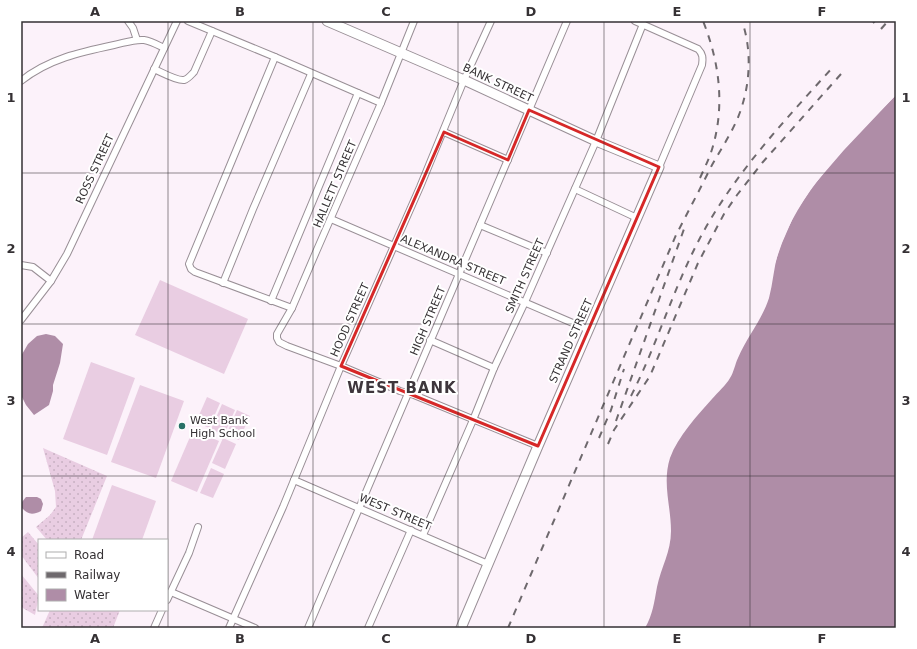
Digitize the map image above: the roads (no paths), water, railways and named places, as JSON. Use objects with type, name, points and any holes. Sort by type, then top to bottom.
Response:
[{"type":"street","points":[[128,21],[133,28],[137,40]]},
{"type":"street","name":"ROSS STREET","points":[[21,320],[51,280],[67,254],[177,21]]},
{"type":"street","points":[[188,21],[381,103]]},
{"type":"street","name":"BANK STREET","points":[[327,21],[402,52],[659,167]]},
{"type":"street","name":"HALLETT STREET","points":[[341,366],[290,347],[278,341],[277,336],[292,308],[331,219],[381,103],[414,21]]},
{"type":"street","name":"HOOD STREET","points":[[229,628],[294,480],[341,366],[444,132],[464,80],[491,21]]},
{"type":"street","name":"HIGH STREET","points":[[308,628],[567,21]]},
{"type":"street","points":[[635,21],[643,24]]},
{"type":"street","name":"STRAND STREET","points":[[461,628],[702,65],[702,54],[698,49],[643,24]]},
{"type":"street","name":"SMITH STREET","points":[[423,535],[494,368],[526,302],[575,189],[643,24]]},
{"type":"street","points":[[154,69],[179,79],[184,80],[189,77],[194,72],[212,31]]},
{"type":"street","points":[[21,82],[36,70],[70,55],[137,40],[150,41],[164,48]]},
{"type":"street","points":[[275,57],[189,264],[193,271],[292,308]]},
{"type":"street","points":[[223,282],[312,74]]},
{"type":"street","points":[[271,301],[358,93]]},
{"type":"street","points":[[444,132],[508,160]]},
{"type":"street","points":[[575,189],[637,218]]},
{"type":"street","name":"ALEXANDRA STREET","points":[[331,219],[589,330]]},
{"type":"street","points":[[480,225],[547,253]]},
{"type":"street","points":[[21,265],[33,267],[51,280]]},
{"type":"street","points":[[430,340],[494,368]]},
{"type":"street","points":[[341,366],[538,446]]},
{"type":"street","name":"WEST STREET","points":[[294,480],[488,564]]},
{"type":"street","points":[[168,598],[189,553],[198,527]]},
{"type":"street","points":[[368,628],[411,530]]},
{"type":"street","points":[[171,592],[255,628]]},
{"type":"street","points":[[154,628],[162,611]]},
{"type":"water","points":[[896,95],[896,628],[645,628],[652,613],[659,580],[671,539],[667,476],[673,450],[688,427],[731,376],[742,350],[766,306],[771,291],[779,249],[804,200],[817,181],[847,145]]},
{"type":"water","points":[[46,334],[55,336],[63,344],[60,363],[49,405],[34,415],[26,405],[21,395],[21,356],[28,344],[37,336]]},
{"type":"water","points":[[26,497],[37,497],[41,499],[43,504],[41,511],[31,514],[26,512],[22,508],[22,502]]},
{"type":"railway","points":[[700,178],[713,146],[719,114],[716,67],[709,36],[703,21]]},
{"type":"railway","points":[[508,628],[676,235],[733,128],[741,110],[747,85],[749,59],[748,46],[742,21]]},
{"type":"railway","points":[[881,29],[888,21]]},
{"type":"railway","points":[[631,396],[649,357],[690,257],[714,214],[728,192],[761,148],[833,67]]},
{"type":"railway","points":[[608,444],[614,430],[650,376],[698,263],[724,214],[762,163],[841,74]]},
{"type":"railway","points":[[616,421],[684,229]]},
{"type":"railway","points":[[599,438],[611,410],[624,369]]},
{"type":"place","name":"West Bank High School","points":[[182,426]]},
{"type":"district","name":"WEST BANK","points":[[402,388]]}]
